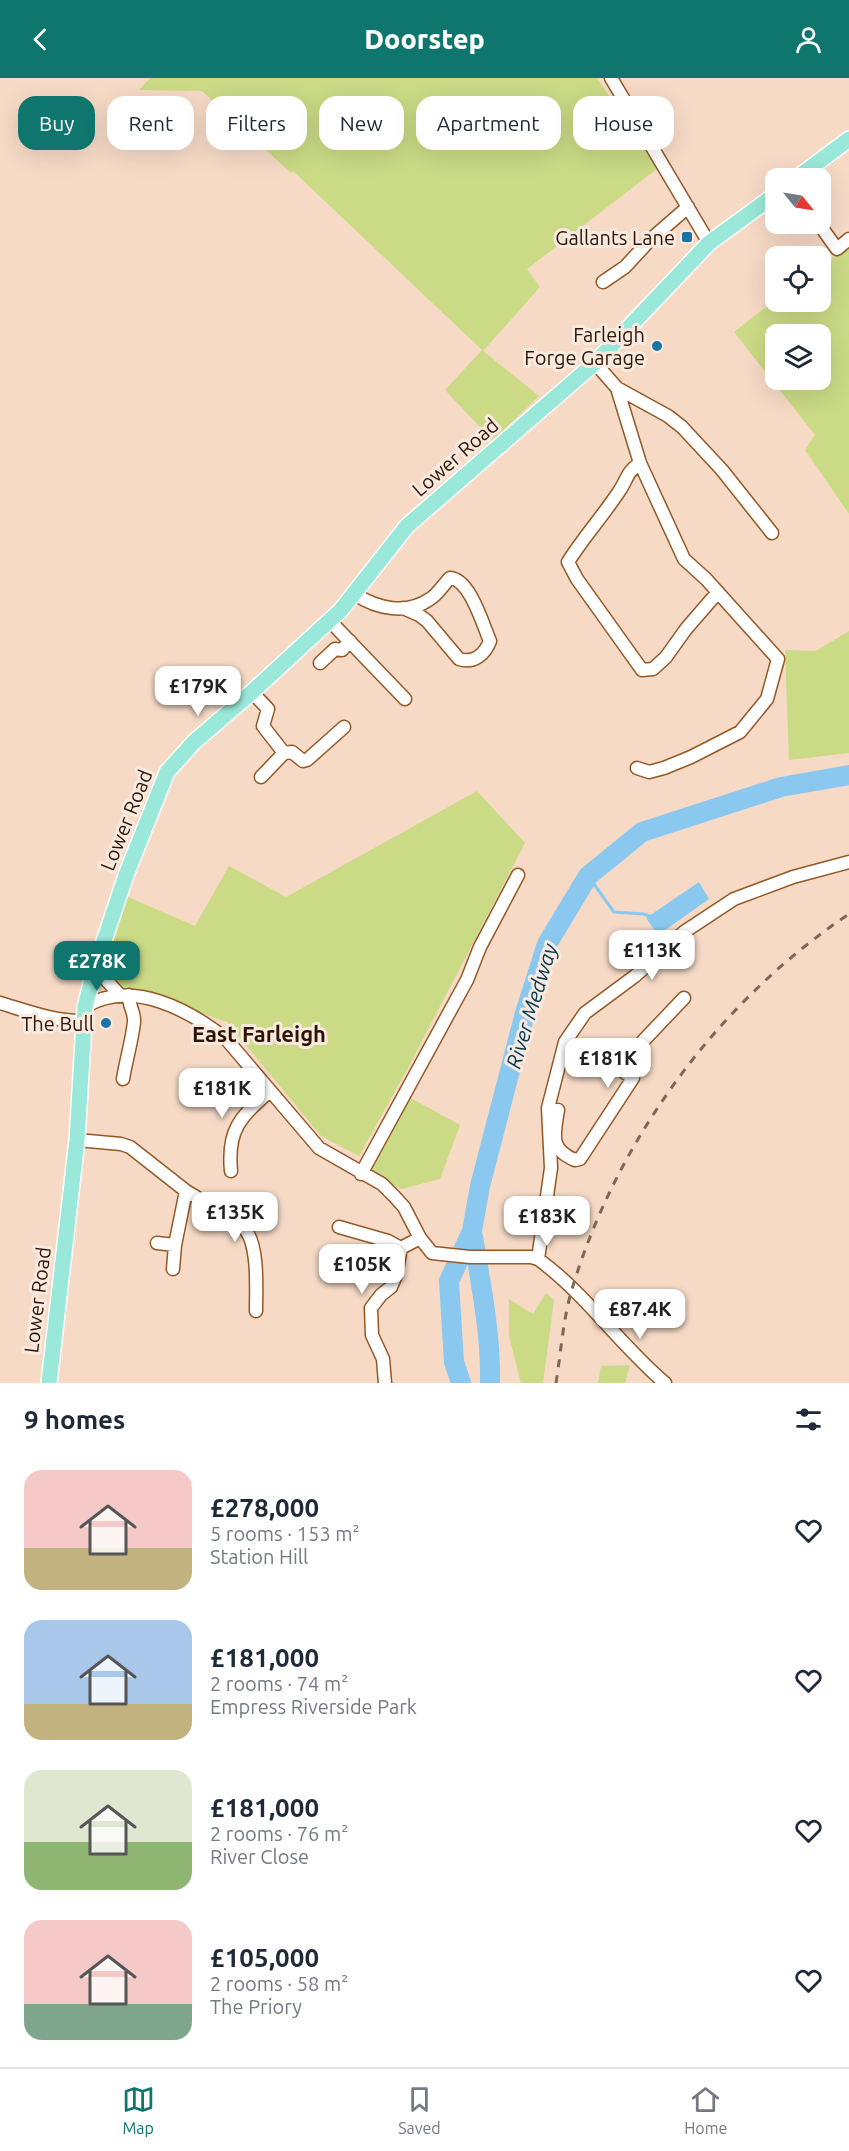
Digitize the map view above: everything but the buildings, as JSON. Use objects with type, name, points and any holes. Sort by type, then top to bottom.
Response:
[{"type":"main road","points":[[810,168],[849,139]]},
{"type":"main road","name":"Lower Road","points":[[49,1383],[77,1140],[85,1014],[95,968],[126,875],[167,772],[194,742],[330,621],[355,594],[407,526],[595,363],[709,243],[765,202]]},
{"type":"street","points":[[611,78],[709,243]]},
{"type":"street","points":[[603,282],[625,267],[650,240],[688,207]]},
{"type":"street","points":[[826,234],[837,249],[849,240]]},
{"type":"street","points":[[595,363],[617,388],[668,416],[682,427],[722,470],[772,533]]},
{"type":"street","points":[[617,388],[639,463],[684,559],[718,592],[778,659],[767,699],[740,732],[664,768],[649,772],[637,768]]},
{"type":"street","points":[[639,463],[630,470],[620,490],[568,562],[577,579],[642,670],[653,669],[666,657],[686,629],[718,592]]},
{"type":"street","points":[[355,594],[379,607],[403,608],[430,599],[450,578],[454,578],[472,598],[490,641],[487,649],[475,659],[467,662],[459,659],[427,621],[403,608]]},
{"type":"street","points":[[330,621],[405,699]]},
{"type":"street","points":[[320,663],[335,649],[342,650],[350,642]]},
{"type":"street","points":[[252,692],[268,709],[263,726],[284,753]]},
{"type":"street","points":[[261,777],[284,753],[292,752],[303,761],[307,760],[344,727]]},
{"type":"street","points":[[537,1259],[550,1172],[548,1108],[565,1042],[585,1013],[635,976],[684,932],[734,899],[793,877],[849,862]]},
{"type":"street","points":[[361,1174],[467,980],[480,947],[518,875]]},
{"type":"street","points":[[95,968],[124,995],[134,1012],[134,1023],[123,1078]]},
{"type":"street","points":[[0,1003],[43,1016],[72,1021],[85,1014],[98,999],[124,995],[158,1002],[192,1016],[227,1040],[319,1148],[382,1184],[404,1207],[432,1253],[537,1259],[583,1300],[642,1363],[665,1383]]},
{"type":"street","points":[[548,1108],[558,1110],[554,1144],[558,1151],[575,1160],[580,1159],[633,1078],[621,1070],[644,1040],[684,998]]},
{"type":"street","points":[[231,1171],[224,1154],[236,1126],[248,1110],[270,1091]]},
{"type":"street","points":[[77,1140],[130,1147],[186,1191],[245,1229],[252,1244],[255,1264],[256,1311]]},
{"type":"street","points":[[173,1269],[175,1245],[186,1191]]},
{"type":"street","points":[[339,1227],[388,1240],[401,1248],[424,1243]]},
{"type":"street","points":[[157,1243],[175,1245]]},
{"type":"street","points":[[385,1383],[383,1359],[372,1335],[372,1308],[381,1295],[391,1287],[396,1275],[401,1248]]},
{"type":"green space","points":[[150,78],[597,78],[609,96],[573,96],[573,150],[646,150],[658,168],[527,269],[540,287],[483,351],[539,396],[493,441],[445,390],[482,350],[293,171],[291,173],[266,150],[307,150],[307,96],[207,96],[202,91],[139,90]]},
{"type":"green space","points":[[849,246],[849,514],[805,450],[815,435],[780,390],[831,390],[831,324],[765,324],[765,371],[734,332],[765,308],[765,312],[831,312],[831,259]]},
{"type":"green space","points":[[849,631],[849,753],[789,760],[785,650],[816,651]]},
{"type":"green space","points":[[477,791],[525,843],[408,1068],[359,1156],[321,1136],[227,1022],[112,983],[109,972],[106,971],[106,963],[128,897],[195,926],[229,866],[286,897]]},
{"type":"green space","points":[[407,1096],[460,1125],[440,1179],[401,1189],[368,1170]]},
{"type":"green space","points":[[546,1293],[554,1300],[543,1383],[521,1383],[509,1336],[509,1299],[533,1314]]},
{"type":"green space","points":[[630,1365],[625,1383],[598,1383],[601,1366]]},
{"type":"water","points":[[699,882],[709,899],[658,935],[646,918]]},
{"type":"waterway","name":"River Medway","points":[[461,1383],[454,1362],[449,1281],[472,1231],[480,1186],[525,1013],[547,944],[588,876],[642,832],[781,787],[849,775]]},
{"type":"waterway","points":[[588,876],[614,912],[653,917]]},
{"type":"waterway","name":"River Medway","points":[[473,1237],[487,1328],[490,1383]]},
{"type":"railway","points":[[556,1383],[569,1300],[591,1233],[616,1179],[645,1127],[679,1078],[716,1031],[757,988],[802,949],[849,914]]},
{"type":"place","name":"Gallants Lane","points":[[687,237]]},
{"type":"place","name":"Farleigh Forge Garage","points":[[657,346]]},
{"type":"place","name":"The Bull","points":[[106,1023]]},
{"type":"district","name":"East Farleigh","points":[[259,1033]]}]
